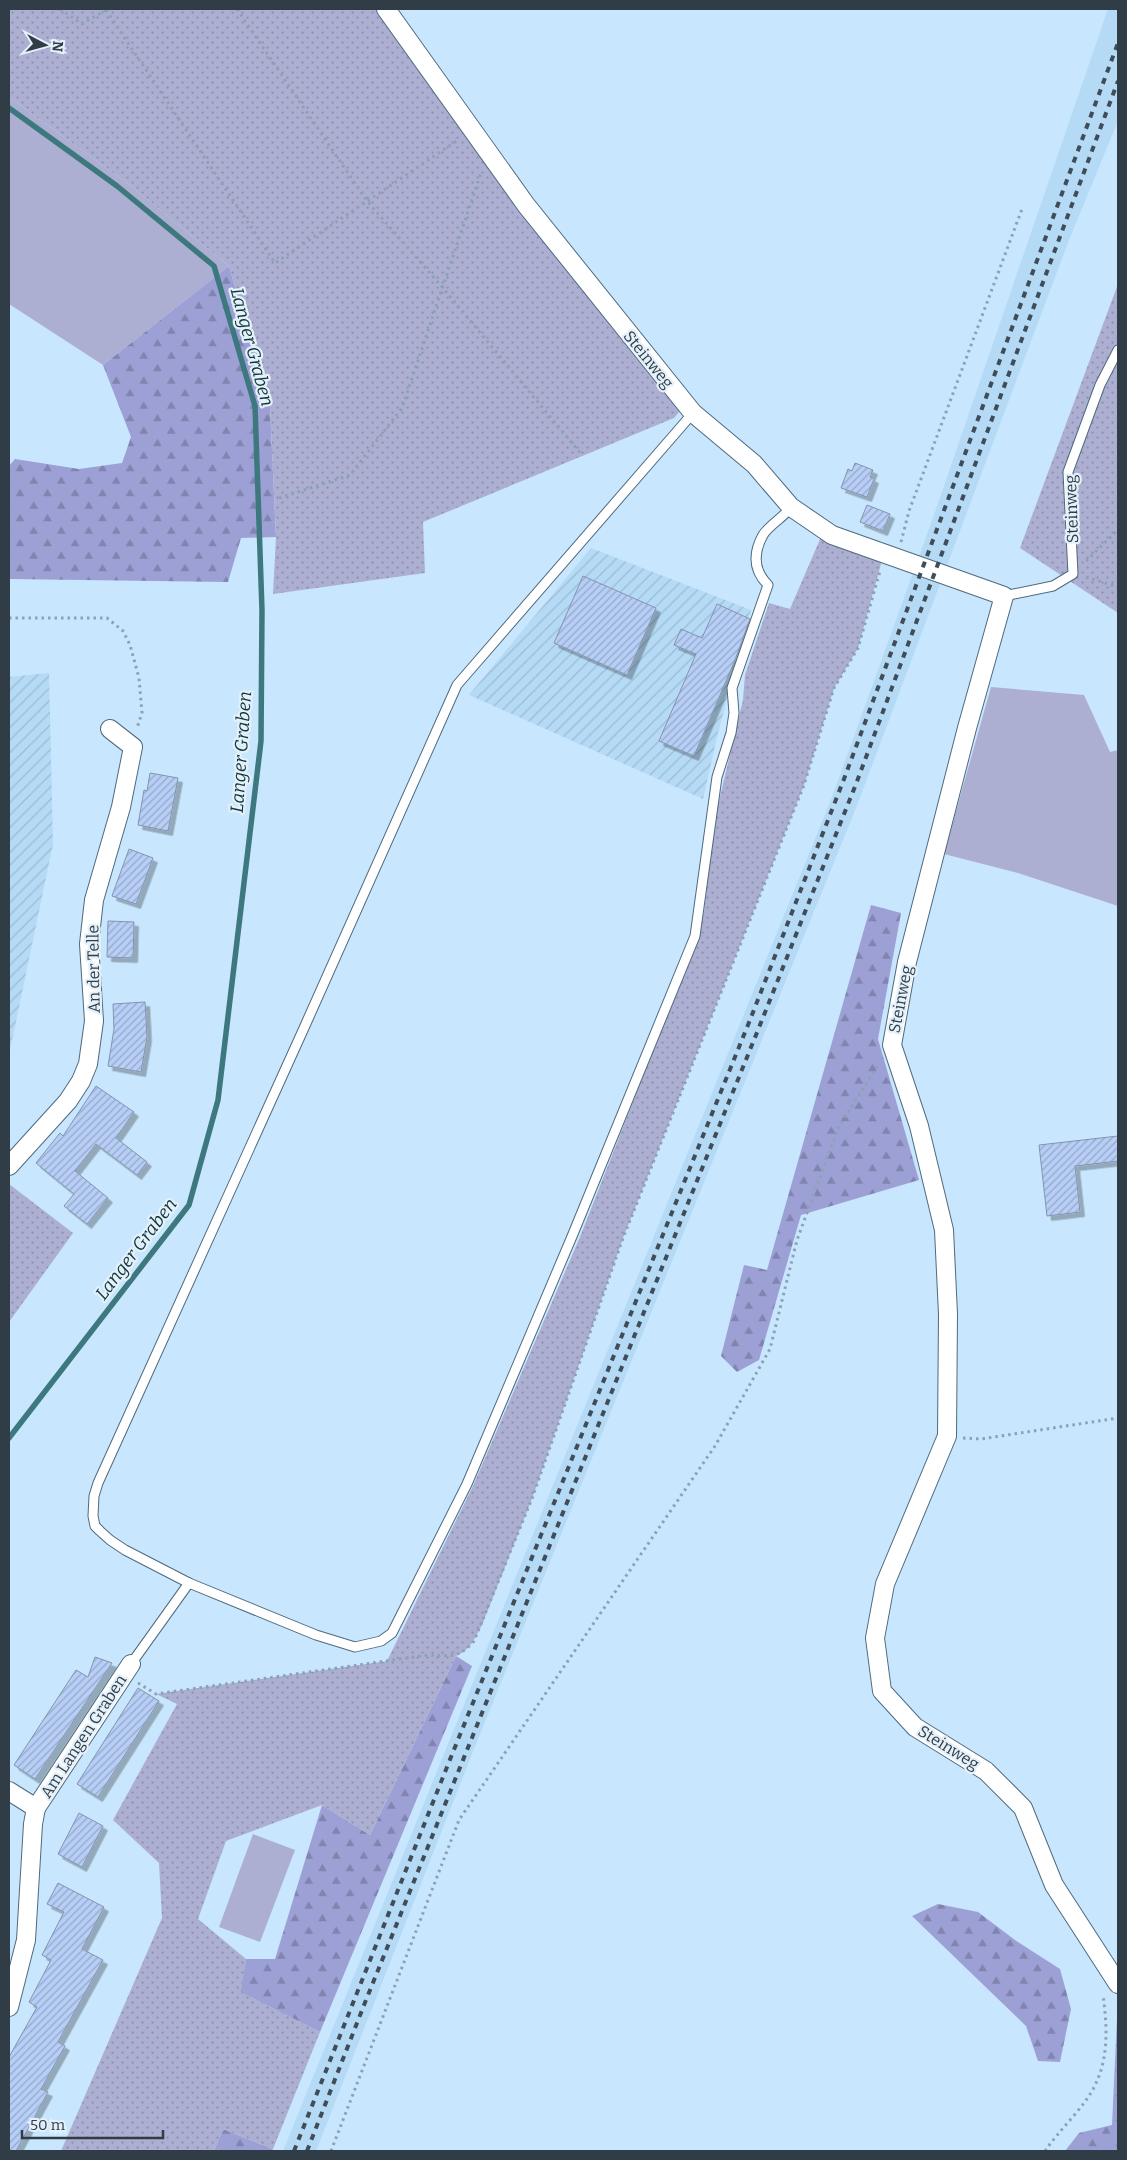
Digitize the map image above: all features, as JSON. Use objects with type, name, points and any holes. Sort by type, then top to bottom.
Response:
[{"type":"street","name":"Steinweg","points":[[386,9],[526,205],[693,413],[754,464],[791,507],[832,535],[1004,596],[967,728],[909,953],[892,1045],[919,1126],[944,1230],[948,1314],[948,1436],[885,1584],[875,1638],[882,1691],[915,1727],[986,1771],[1023,1808],[1054,1885],[1110,1987]]},
{"type":"street","points":[[110,729],[133,747]]},
{"type":"street","name":"An der Telle","points":[[9,1166],[68,1101],[82,1081],[88,1064],[94,1021],[89,944],[94,900],[121,807],[133,747]]},
{"type":"street","name":"Am Langen Graben","points":[[9,2007],[26,1940],[33,1824],[36,1808],[127,1670]]},
{"type":"street","name":"Am Langen Graben","points":[[9,1791],[36,1808]]},
{"type":"lane","name":"Steinweg","points":[[1073,574],[1068,472],[1100,386],[1118,350]]},
{"type":"lane","points":[[693,413],[457,685],[98,1483],[94,1496],[93,1516],[95,1526],[110,1540],[125,1550],[189,1582],[316,1635],[355,1647],[381,1641],[392,1633],[467,1484],[577,1225],[695,936],[717,777],[734,713],[732,688],[768,585],[760,577],[755,560],[764,534],[791,507]]},
{"type":"lane","points":[[1004,596],[1053,586],[1073,574]]},
{"type":"lane","points":[[127,1670],[189,1582]]},
{"type":"path","points":[[60,9],[82,24],[107,9],[275,263],[472,131]]},
{"type":"path","points":[[238,9],[367,201],[443,288],[581,454]]},
{"type":"path","points":[[279,498],[350,475],[402,408],[488,153]]},
{"type":"path","points":[[127,1670],[156,1694],[428,1655],[456,1656],[464,1652],[474,1641],[533,1496],[623,1238],[804,785],[834,688],[858,648],[891,555],[1022,209]]},
{"type":"path","points":[[1073,574],[1118,530]]},
{"type":"path","points":[[1073,574],[1118,586]]},
{"type":"path","points":[[9,618],[107,618],[123,631],[139,678],[142,713],[133,747]]},
{"type":"path","points":[[331,2151],[458,1820],[715,1446],[770,1349],[797,1240],[839,1126],[892,1045]]},
{"type":"path","points":[[948,1436],[981,1439],[1118,1418]]},
{"type":"path","points":[[1045,2151],[1096,2083],[1105,2051],[1110,1987]]},
{"type":"shaded area","points":[[9,9],[376,9],[520,210],[680,411],[674,418],[423,522],[425,573],[273,594],[276,537],[270,407],[229,266],[131,186],[9,97]]},
{"type":"shaded area","points":[[1108,9],[1118,9],[1118,121],[1069,240],[856,808],[474,1749],[316,2151],[283,2151],[832,797],[934,515]]},
{"type":"shaded area","points":[[9,97],[131,186],[229,266],[103,365],[9,304]]},
{"type":"shaded area","points":[[1118,284],[1118,613],[1020,548]]},
{"type":"shaded area","points":[[824,530],[884,553],[858,648],[834,688],[804,785],[623,1238],[533,1496],[482,1625],[469,1647],[456,1656],[370,1835],[322,1805],[226,1841],[198,1919],[246,1959],[241,1992],[320,2032],[273,2149],[223,2129],[214,2151],[61,2151],[162,1918],[159,1863],[113,1820],[177,1704],[156,1694],[387,1661],[473,1486],[580,1237],[698,936],[704,912],[715,818],[743,700],[745,675],[769,603],[790,609]]},
{"type":"shaded area","points":[[591,548],[751,610],[718,733],[703,799],[469,695]]},
{"type":"shaded area","points":[[49,673],[53,844],[9,1055],[9,677]]},
{"type":"shaded area","points":[[991,687],[1084,695],[1110,752],[1118,750],[1118,906],[1018,873],[944,854]]},
{"type":"shaded area","points":[[9,1184],[73,1233],[9,1322]]},
{"type":"shaded area","points":[[253,1834],[295,1850],[260,1942],[219,1927]]},
{"type":"green space","points":[[229,266],[270,407],[276,537],[241,538],[228,582],[9,579],[9,466],[15,459],[79,469],[122,463],[131,437],[103,365]]},
{"type":"green space","points":[[871,905],[901,913],[878,1039],[919,1180],[801,1215],[759,1360],[737,1372],[721,1356],[744,1265],[767,1270]]},
{"type":"green space","points":[[456,1656],[472,1666],[320,2032],[240,1992],[246,1959],[275,1959],[322,1805],[370,1835]]},
{"type":"green space","points":[[938,1904],[978,1912],[1015,1940],[1060,1969],[1071,2009],[1060,2062],[1038,2061],[1026,2026],[912,1916]]},
{"type":"green space","points":[[1117,2018],[1118,2151],[1065,2151],[1079,2133],[1112,2125]]},
{"type":"green space","points":[[223,2129],[273,2149],[272,2151],[214,2151]]},
{"type":"building","points":[[855,463],[873,470],[870,477],[874,479],[867,497],[841,488],[848,469],[852,471]]},
{"type":"building","points":[[867,505],[890,514],[883,531],[860,522]]},
{"type":"building","points":[[583,576],[656,608],[627,675],[554,643]]},
{"type":"building","points":[[717,604],[750,619],[735,660],[694,756],[659,741],[696,654],[674,645],[681,629],[702,638]]},
{"type":"building","points":[[150,773],[178,778],[168,831],[138,825],[144,790],[147,791]]},
{"type":"building","points":[[129,849],[153,858],[136,904],[112,896]]},
{"type":"building","points":[[108,921],[134,922],[133,958],[107,957]]},
{"type":"building","points":[[145,1002],[147,1037],[141,1072],[108,1066],[114,1029],[113,1004]]},
{"type":"building","points":[[96,1086],[134,1112],[116,1138],[147,1162],[137,1175],[96,1144],[75,1171],[108,1198],[87,1224],[64,1206],[74,1194],[36,1163],[60,1133],[63,1136]]},
{"type":"building","points":[[1118,1136],[1118,1161],[1075,1166],[1080,1212],[1047,1216],[1039,1145]]},
{"type":"building","points":[[95,1657],[112,1663],[35,1779],[14,1765],[76,1670],[88,1677]]},
{"type":"building","points":[[138,1688],[159,1701],[98,1797],[77,1784]]},
{"type":"building","points":[[79,1813],[103,1826],[82,1867],[58,1854]]},
{"type":"building","points":[[58,1883],[104,1907],[82,1949],[103,1960],[58,2042],[65,2046],[41,2089],[48,2092],[16,2151],[9,2151],[9,2057],[37,2007],[29,2002],[51,1960],[42,1955],[64,1912],[47,1904]]},
{"type":"waterway","name":"Langer Graben","points":[[9,108],[117,186],[214,266],[255,406],[262,610],[261,741],[218,1100],[189,1205],[9,1438]]},
{"type":"railway","points":[[294,2151],[453,1752],[750,1020],[844,779],[1118,43]]},
{"type":"railway","points":[[307,2151],[366,2000],[856,784],[1118,81]]}]
